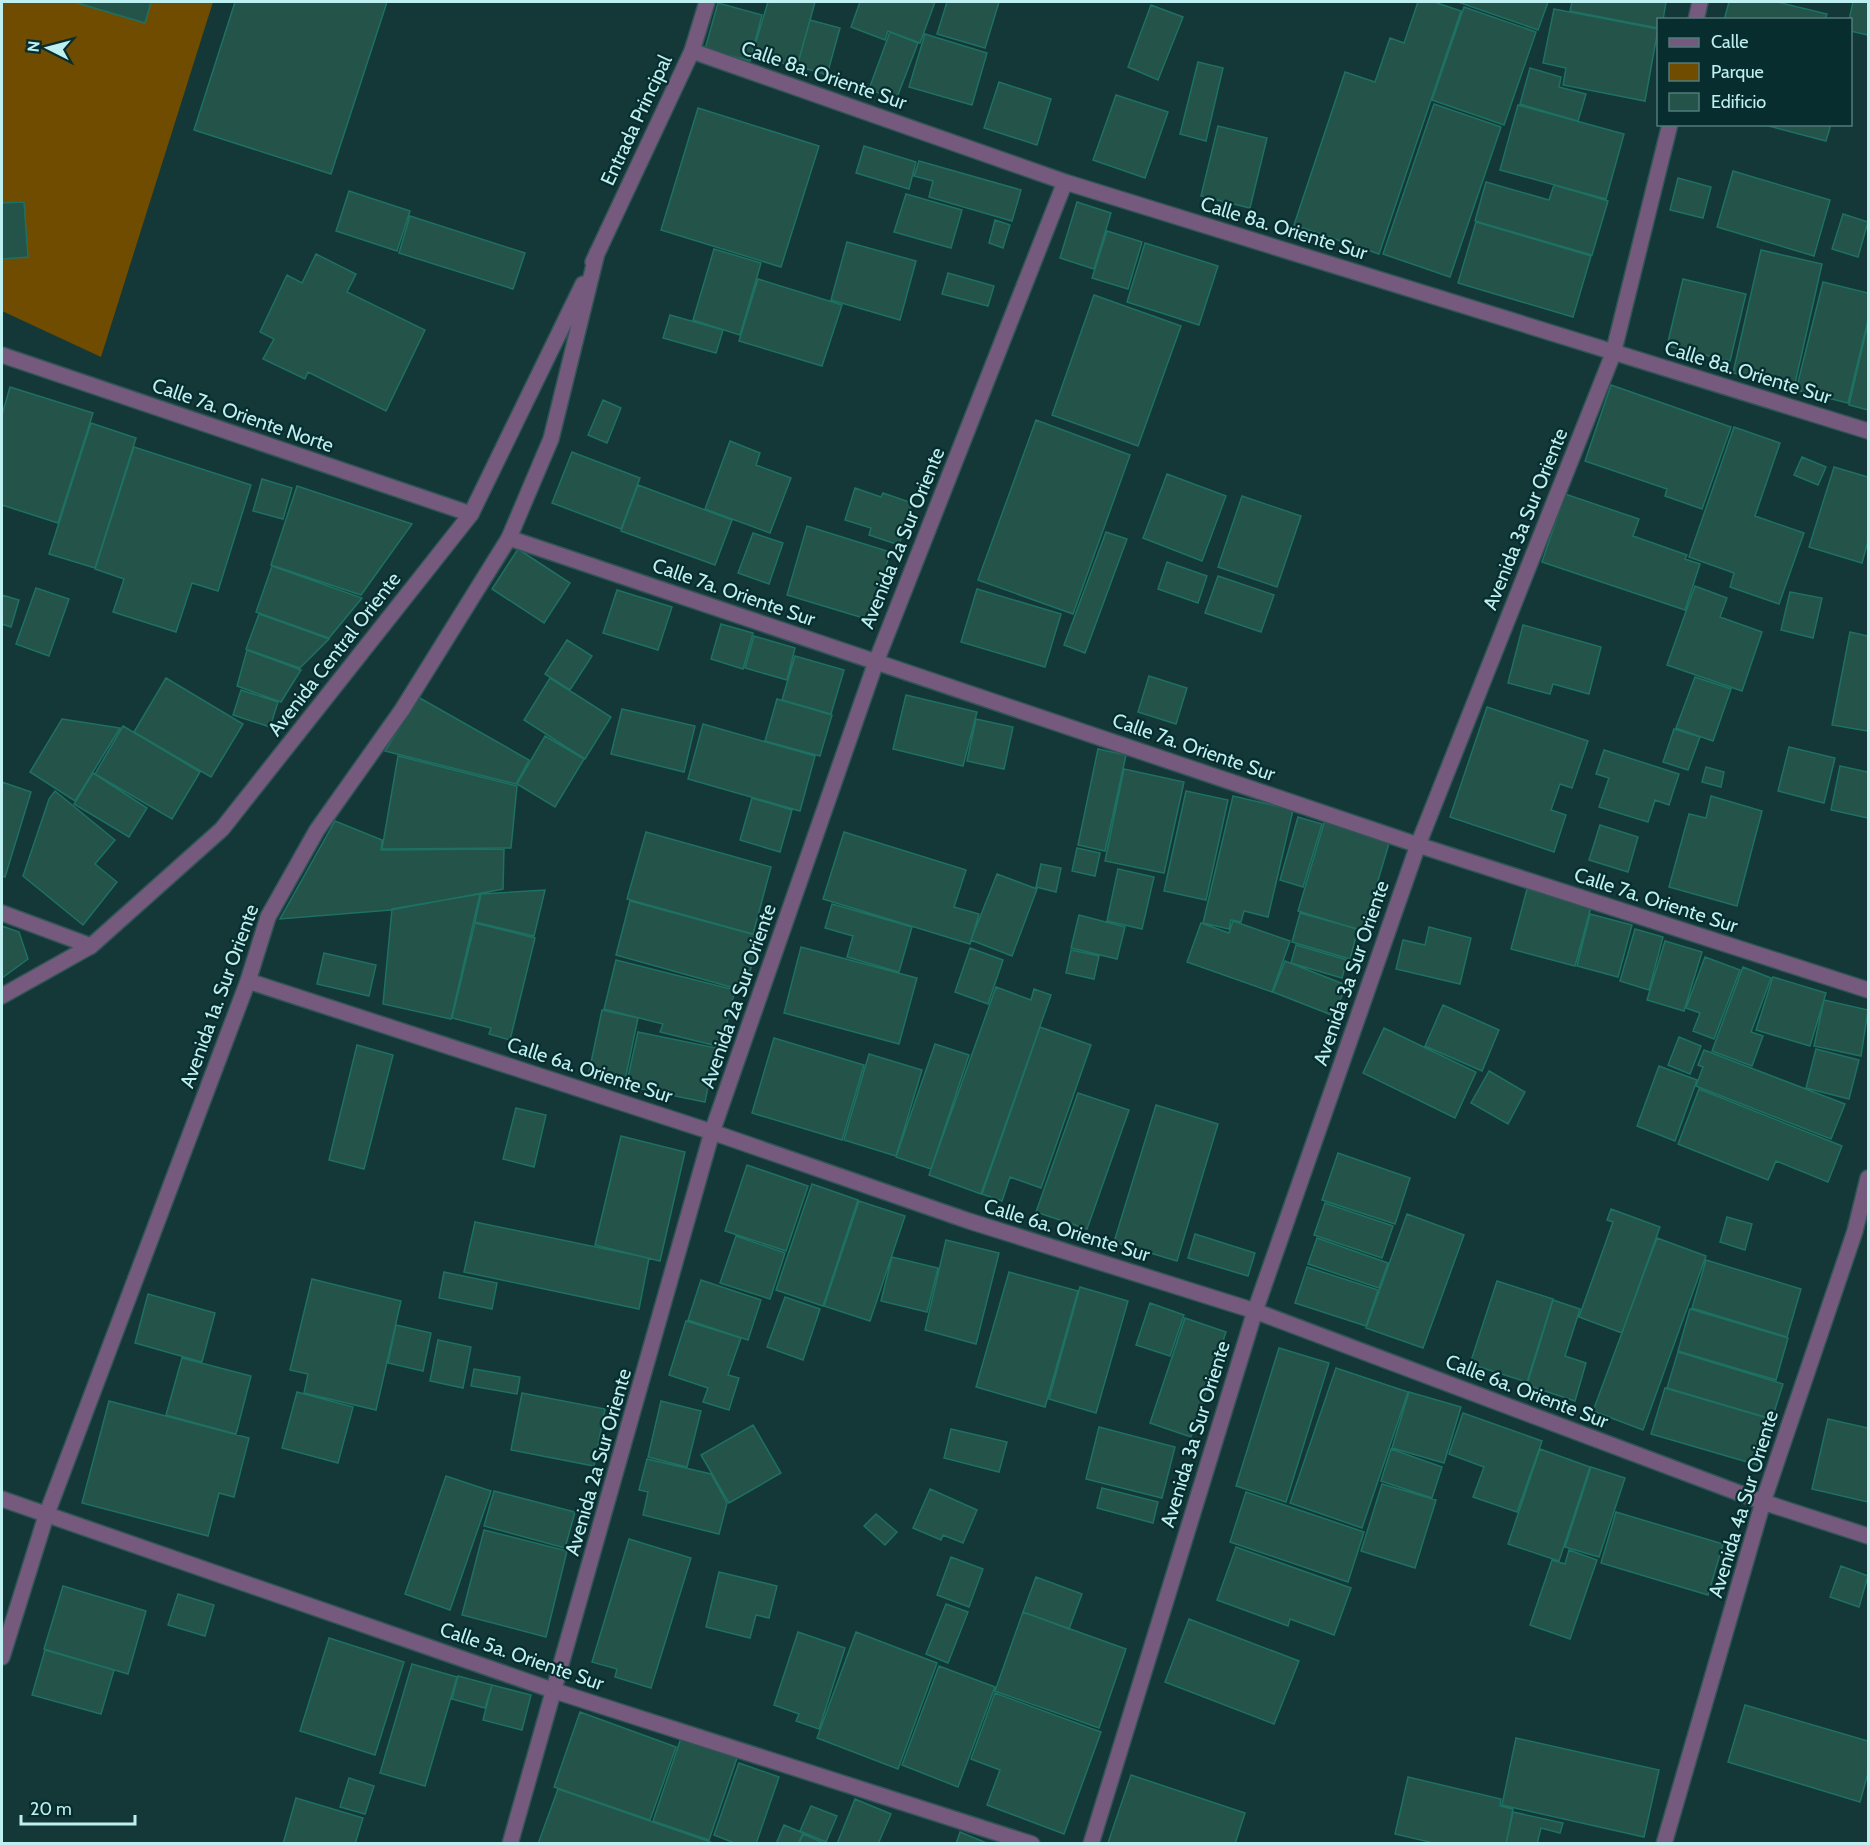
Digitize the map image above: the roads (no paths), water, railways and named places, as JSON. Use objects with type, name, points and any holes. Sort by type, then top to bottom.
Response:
[{"type":"street","name":"Entrada Principal","points":[[597,253],[692,51],[707,2]]},
{"type":"street","points":[[1696,18],[1700,2]]},
{"type":"street","name":"Calle 8a. Oriente Sur","points":[[692,51],[1065,182],[1613,354],[1869,430]]},
{"type":"street","name":"Avenida 3a Sur Oriente","points":[[1091,1844],[1255,1311],[1418,845],[1613,354],[1670,126]]},
{"type":"street","name":"Avenida 2a Sur Oriente","points":[[510,1844],[712,1132],[876,662],[1065,182]]},
{"type":"street","name":"Avenida Central Oriente","points":[[2,996],[92,946],[222,830],[471,514],[597,253]]},
{"type":"street","name":"Avenida 1a. Sur Oriente","points":[[2,1657],[46,1516],[248,981],[268,917],[317,830],[402,710],[509,538],[551,439],[597,253]]},
{"type":"street","name":"Calle 7a. Oriente Norte","points":[[2,355],[471,514]]},
{"type":"street","name":"Calle 7a. Oriente Sur","points":[[509,538],[1418,845],[1869,990]]},
{"type":"street","points":[[2,913],[92,946]]},
{"type":"street","name":"Calle 6a. Oriente Sur","points":[[248,981],[712,1132],[969,1221],[1255,1311],[1763,1502],[1869,1536]]},
{"type":"street","name":"Avenida 4a Sur Oriente","points":[[1664,1844],[1763,1502],[1855,1231],[1869,1178]]},
{"type":"street","name":"Calle 5a. Oriente Sur","points":[[2,1499],[555,1691],[1032,1844]]}]
